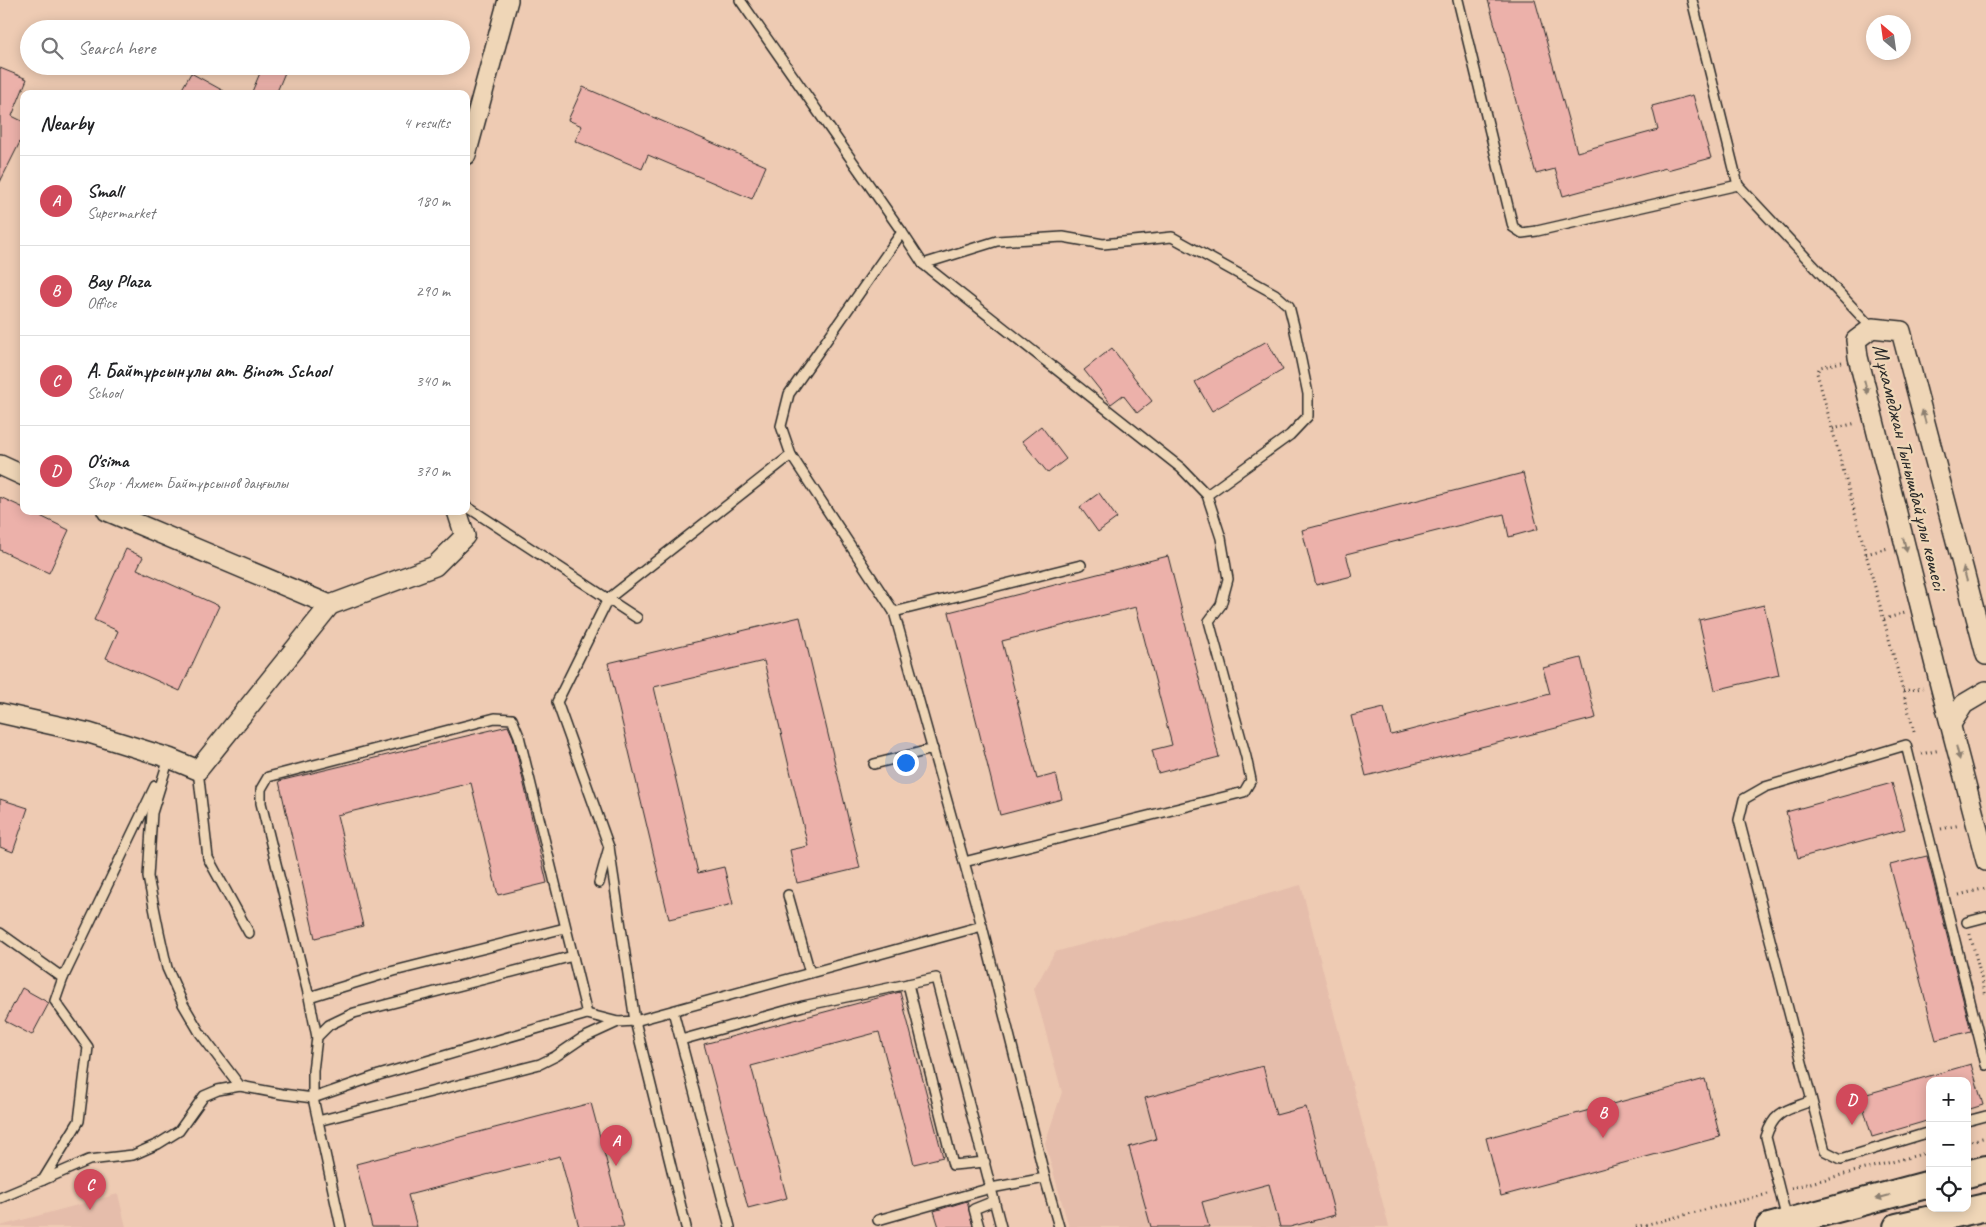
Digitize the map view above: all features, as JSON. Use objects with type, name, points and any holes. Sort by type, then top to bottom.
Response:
[{"type":"street","points":[[470,140],[508,0]]},
{"type":"street","name":"Мұхамеджан Тынышбайұлы көшесі","points":[[1986,655],[1901,331],[1872,328],[1856,340],[1858,357],[1986,861]]},
{"type":"street","points":[[0,465],[20,474]]},
{"type":"street","points":[[117,515],[330,604]]},
{"type":"street","points":[[0,714],[89,733],[169,758],[198,770],[330,604],[435,566],[465,536],[458,515]]},
{"type":"street","points":[[1951,724],[1964,704],[1986,692]]},
{"type":"street","points":[[1971,1173],[1986,1169]]},
{"type":"street","points":[[1778,1225],[1926,1185]]},
{"type":"street","points":[[1897,1227],[1986,1207]]},
{"type":"street","points":[[1974,1227],[1986,1224]]},
{"type":"lane","points":[[740,0],[923,264],[1181,468],[1207,495],[1221,538],[1228,579],[1221,606],[1209,621],[1251,780],[1244,792],[964,862]]},
{"type":"lane","points":[[1458,0],[1513,227],[1522,233],[1537,232],[1738,185]]},
{"type":"lane","points":[[1692,0],[1738,185],[1872,328]]},
{"type":"lane","points":[[902,232],[788,394],[781,426],[791,455],[894,612],[982,926],[1059,1227]]},
{"type":"lane","points":[[923,264],[997,241],[1063,237],[1103,244],[1172,237],[1275,294],[1289,306],[1308,394],[1308,416],[1290,435],[1207,495]]},
{"type":"lane","points":[[686,1227],[635,1021],[609,847],[557,702],[608,599],[791,455]]},
{"type":"lane","points":[[470,509],[637,618]]},
{"type":"lane","points":[[894,612],[1081,565]]},
{"type":"lane","points":[[341,1227],[313,1098],[313,1071],[317,1037],[309,997],[261,803],[261,789],[268,777],[494,718],[512,719],[519,736],[586,1014]]},
{"type":"lane","points":[[1926,1133],[1840,1159],[1825,1151],[1739,820],[1744,799],[1765,788],[1906,745],[1986,1065]]},
{"type":"lane","points":[[874,764],[933,749]]},
{"type":"lane","points":[[43,1180],[79,1121],[88,1047],[55,1001],[63,978],[169,758]]},
{"type":"lane","points":[[169,758],[152,813],[148,877],[159,932],[167,968],[183,1004],[200,1033],[240,1086]]},
{"type":"lane","points":[[198,770],[208,858],[249,933]]},
{"type":"lane","points":[[599,883],[609,847]]},
{"type":"lane","points":[[788,895],[810,973]]},
{"type":"lane","points":[[1967,922],[1986,917]]},
{"type":"lane","points":[[0,1198],[89,1160],[133,1154],[158,1144],[179,1131],[204,1096],[218,1090],[240,1086],[313,1098],[378,1075],[586,1014],[618,1022],[635,1021],[982,926]]},
{"type":"lane","points":[[309,997],[394,971],[565,928]]},
{"type":"lane","points":[[0,933],[63,978]]},
{"type":"lane","points":[[317,1037],[329,1026],[354,1012],[573,956]]},
{"type":"lane","points":[[681,1040],[803,1006],[936,978],[1001,1227]]},
{"type":"lane","points":[[908,984],[953,1165],[984,1162]]},
{"type":"lane","points":[[673,1011],[730,1227]]},
{"type":"lane","points":[[318,1121],[540,1064],[581,1039],[618,1022]]},
{"type":"lane","points":[[1778,1225],[1766,1137],[1770,1126],[1778,1114],[1811,1101]]},
{"type":"lane","points":[[1971,1120],[1986,1116]]},
{"type":"lane","points":[[878,1220],[991,1188],[1045,1178]]},
{"type":"lane","points":[[979,1227],[974,1209],[994,1200]]},
{"type":"path","points":[[1858,357],[1820,367],[1817,373],[1916,736]]},
{"type":"path","points":[[1833,429],[1873,419]]},
{"type":"path","points":[[1918,745],[1923,763]]},
{"type":"path","points":[[1938,820],[1943,838]]},
{"type":"path","points":[[1956,886],[1986,996]]},
{"type":"path","points":[[1959,895],[1986,888]]},
{"type":"path","points":[[1971,1141],[1986,1137]]},
{"type":"shaded area","points":[[1301,885],[1389,1227],[1069,1227],[1045,1143],[1062,1092],[1034,989],[1055,952]]},
{"type":"shaded area","points":[[118,1194],[126,1227],[0,1227],[0,1226]]},
{"type":"building","points":[[1488,0],[1535,0],[1577,152],[1658,130],[1652,106],[1693,95],[1711,158],[1667,170],[1666,168],[1563,196],[1555,169],[1536,174]]},
{"type":"building","points":[[0,68],[27,79],[23,90],[20,90],[20,96],[12,116],[20,120],[20,142],[0,182]]},
{"type":"building","points":[[190,75],[195,75],[222,90],[181,90]]},
{"type":"building","points":[[259,75],[284,75],[278,90],[253,90]]},
{"type":"building","points":[[583,87],[766,166],[752,199],[648,155],[642,169],[575,141],[582,126],[568,120]]},
{"type":"building","points":[[1267,341],[1283,370],[1212,411],[1195,382]]},
{"type":"building","points":[[1112,348],[1152,401],[1137,413],[1123,395],[1111,404],[1084,370]]},
{"type":"building","points":[[1041,426],[1066,459],[1048,473],[1022,441]]},
{"type":"building","points":[[1523,473],[1538,529],[1509,537],[1504,514],[1346,554],[1352,576],[1316,585],[1302,530]]},
{"type":"building","points":[[1099,493],[1117,518],[1098,532],[1080,507]]},
{"type":"building","points":[[0,497],[20,506],[20,515],[38,515],[69,530],[49,573],[0,550]]},
{"type":"building","points":[[126,549],[143,557],[137,569],[219,606],[180,691],[106,658],[118,631],[94,620]]},
{"type":"building","points":[[1168,556],[1219,757],[1158,773],[1152,750],[1172,745],[1136,607],[1002,641],[1037,779],[1056,774],[1062,799],[1000,815],[949,612]]},
{"type":"building","points":[[1764,605],[1779,675],[1715,690],[1699,620]]},
{"type":"building","points":[[800,617],[860,868],[797,883],[790,850],[808,846],[764,661],[654,687],[698,873],[724,867],[733,904],[669,919],[608,663]]},
{"type":"building","points":[[1581,658],[1596,718],[1366,776],[1351,716],[1384,708],[1391,735],[1550,694],[1543,668]]},
{"type":"building","points":[[508,726],[513,737],[547,883],[498,895],[471,783],[337,815],[363,926],[315,938],[279,781]]},
{"type":"building","points":[[1892,783],[1905,829],[1798,858],[1786,812]]},
{"type":"building","points":[[0,799],[28,808],[13,852],[0,847]]},
{"type":"building","points":[[1927,856],[1971,1031],[1936,1040],[1890,865]]},
{"type":"building","points":[[22,988],[49,1003],[32,1035],[5,1021]]},
{"type":"building","points":[[900,992],[943,1157],[914,1164],[879,1032],[751,1066],[787,1198],[748,1208],[704,1044]]},
{"type":"building","points":[[1971,1064],[1983,1105],[1971,1109],[1971,1077],[1926,1077],[1926,1121],[1872,1137],[1860,1096]]},
{"type":"building","points":[[1263,1066],[1276,1115],[1306,1107],[1335,1215],[1290,1227],[1280,1227],[1269,1184],[1202,1202],[1209,1227],[1151,1227],[1129,1147],[1156,1139],[1145,1098]]},
{"type":"building","points":[[1705,1079],[1720,1137],[1501,1196],[1486,1138]]},
{"type":"building","points":[[591,1103],[624,1227],[579,1227],[560,1156],[408,1195],[417,1227],[372,1227],[356,1164]]},
{"type":"building","points":[[967,1201],[973,1227],[939,1227],[934,1211]]},
{"type":"place","name":"O'sima","points":[[1852,1125]]},
{"type":"place","name":"Bay Plaza","points":[[1603,1138]]},
{"type":"place","name":"Small","points":[[616,1166]]},
{"type":"place","name":"А. Байтұрсынұлы ат. Binom School","points":[[90,1210]]}]
